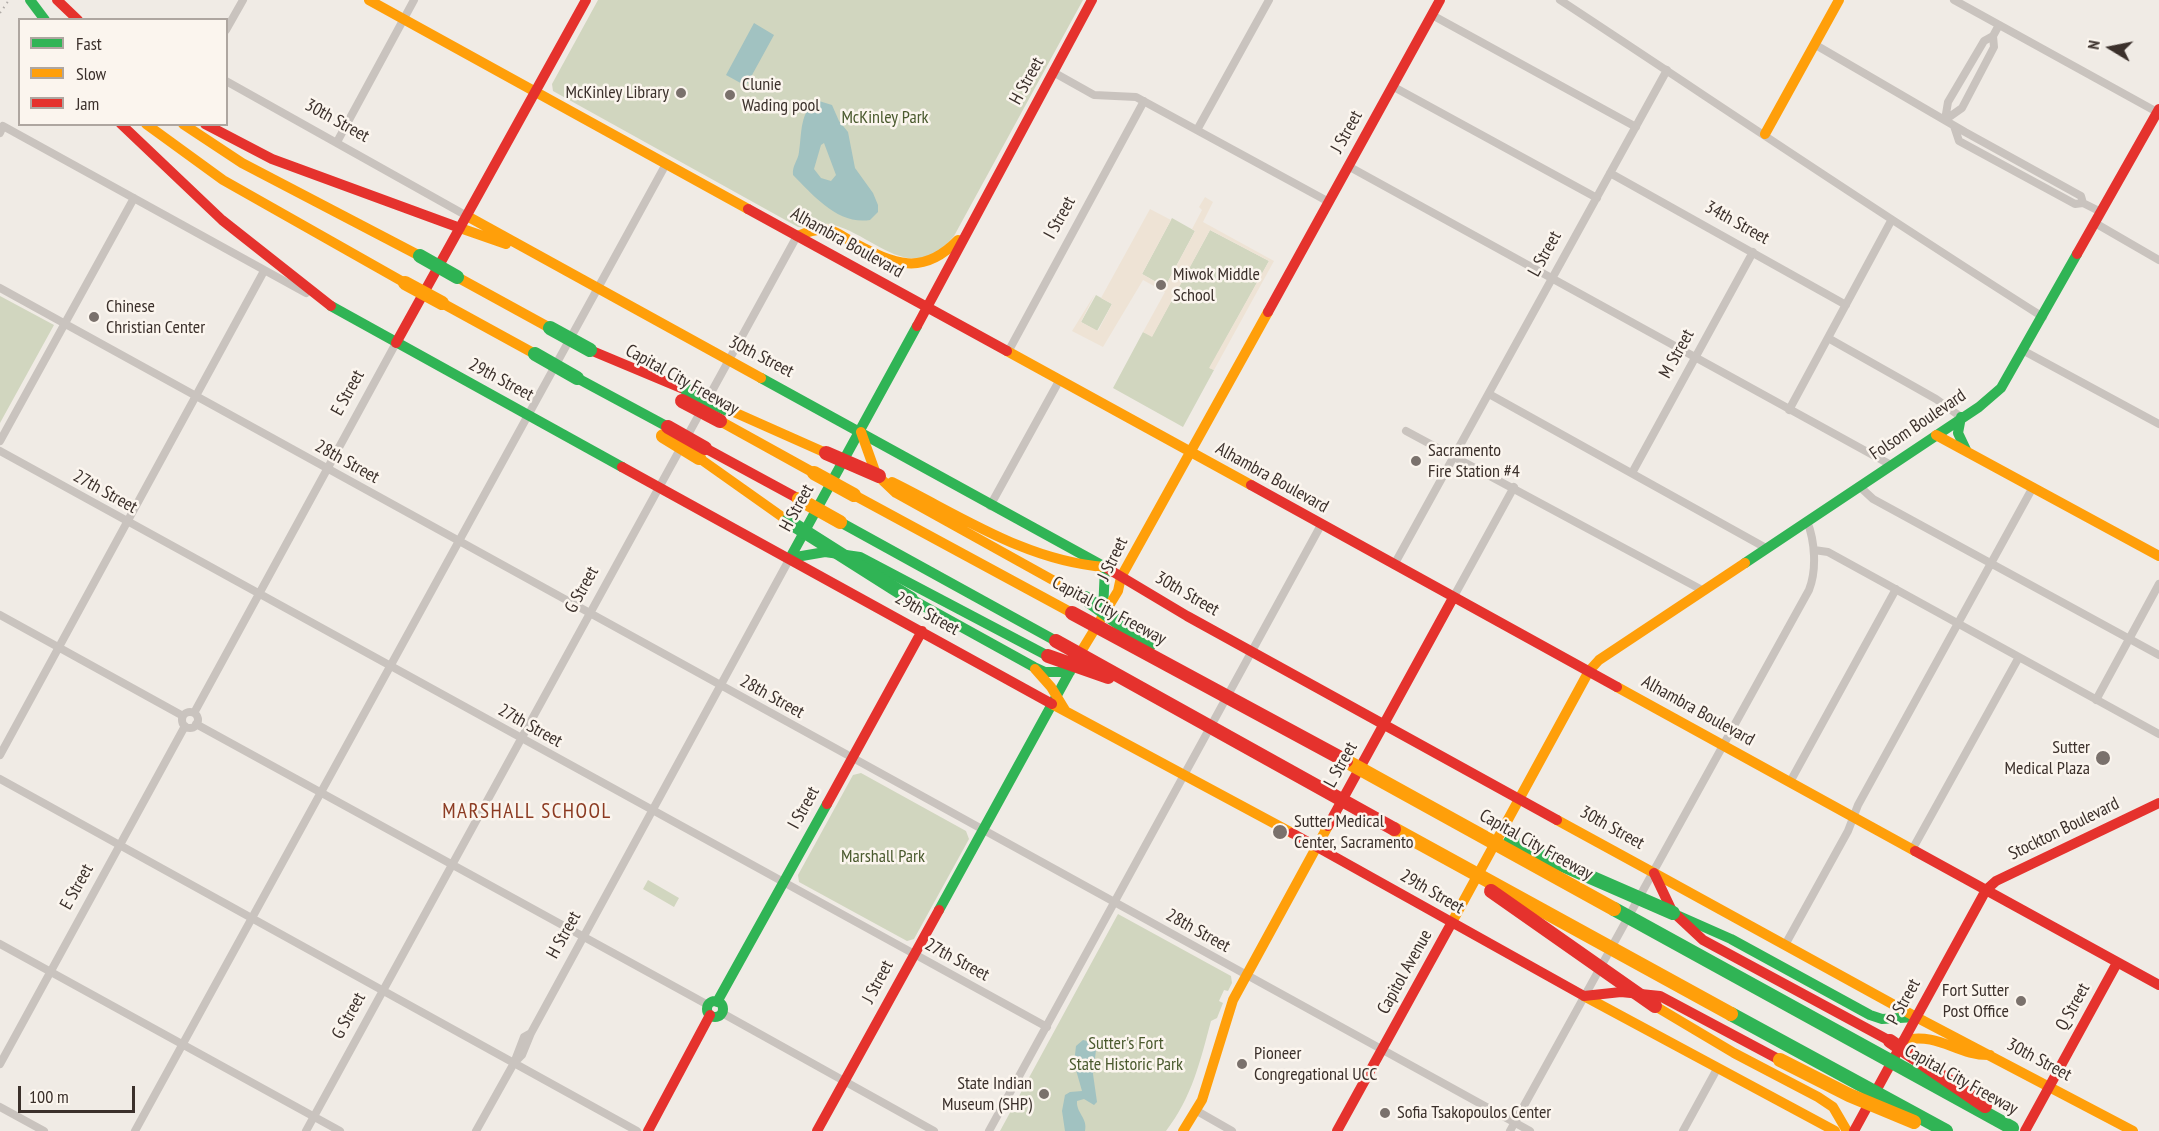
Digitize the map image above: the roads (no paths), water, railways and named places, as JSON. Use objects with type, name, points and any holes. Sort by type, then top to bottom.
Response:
[{"type":"main road","points":[[30,0],[44,18]]},
{"type":"main road","points":[[56,0],[70,18]]},
{"type":"main road","points":[[56,0],[76,18]]},
{"type":"main road","name":"Alhambra Boulevard","points":[[369,0],[2159,986]]},
{"type":"main road","name":"E Street","points":[[396,343],[586,0]]},
{"type":"main road","name":"H Street","points":[[790,558],[861,432],[968,228],[1092,0]]},
{"type":"main road","name":"J Street","points":[[817,1131],[982,830],[1058,703],[1070,672],[1103,612],[1118,591],[1121,577],[1440,0]]},
{"type":"main road","points":[[1765,134],[1839,0]]},
{"type":"main road","name":"Folsom Boulevard","points":[[1589,671],[1599,660],[1936,435],[2001,388],[2158,111]]},
{"type":"main road","points":[[123,126],[171,174],[289,274],[331,306]]},
{"type":"main road","points":[[149,126],[223,180],[535,354],[702,453],[799,499],[1435,852],[1946,1131]]},
{"type":"main road","name":"Capital City Freeway","points":[[186,126],[243,163],[420,256],[590,350],[685,396],[720,421],[814,473],[1185,672],[2018,1130]]},
{"type":"main road","name":"30th Street","points":[[209,126],[272,159],[464,222],[532,253],[728,361],[796,395],[990,506],[1105,567],[1384,724],[1916,1017],[2050,1085],[2133,1131]]},
{"type":"main road","points":[[797,236],[813,231],[829,230],[891,262],[916,265],[939,257],[956,243],[968,228]]},
{"type":"main road","name":"29th Street","points":[[331,306],[659,488],[1185,773],[1451,924],[1835,1131]]},
{"type":"main road","points":[[685,396],[727,409],[928,498],[1033,552],[1088,568],[1105,567],[1103,612]]},
{"type":"main road","points":[[1961,417],[1958,433],[1966,451]]},
{"type":"main road","points":[[861,432],[876,474],[896,493],[1085,598],[1185,672]]},
{"type":"main road","points":[[1936,435],[2159,556]]},
{"type":"main road","points":[[702,453],[788,521],[910,599],[1034,667],[1045,672],[1070,672]]},
{"type":"main road","points":[[790,558],[821,552],[845,552],[860,557],[1048,656],[1145,691]]},
{"type":"main road","name":"L Street","points":[[1183,1131],[1197,1111],[1210,1078],[1226,1019],[1246,975],[1454,598]]},
{"type":"main road","name":"I Street","points":[[648,1131],[922,631]]},
{"type":"main road","points":[[1034,667],[1058,703]]},
{"type":"main road","name":"Capitol Avenue","points":[[1337,1131],[1589,671]]},
{"type":"main road","name":"Stockton Boulevard","points":[[1986,890],[1996,881],[2159,803]]},
{"type":"main road","points":[[1447,817],[1712,930],[1870,1015],[1882,1019],[1916,1017]]},
{"type":"main road","points":[[1435,852],[1655,1006],[1734,1053],[1833,1107],[1847,1131]]},
{"type":"main road","points":[[1654,873],[1668,907],[1679,922],[1703,940],[1897,1040],[2018,1130]]},
{"type":"main road","name":"P Street","points":[[1854,1131],[1897,1040],[1916,1017],[1986,890]]},
{"type":"main road","name":"Q Street","points":[[2018,1130],[2050,1085],[2118,963]]},
{"type":"main road","points":[[1584,996],[1621,992],[1660,996],[1848,1095],[1937,1131]]},
{"type":"main road","points":[[1897,1040],[1913,1036],[1947,1040],[1978,1057],[1990,1055]]},
{"type":"street","points":[[228,26],[243,0]]},
{"type":"street","points":[[337,142],[414,0]]},
{"type":"street","points":[[1197,130],[1269,0]]},
{"type":"street","points":[[1560,0],[1765,134],[1891,221],[2043,316]]},
{"type":"street","points":[[1954,0],[2158,111]]},
{"type":"street","points":[[1432,15],[1636,127]]},
{"type":"street","points":[[1945,120],[1948,102],[1984,41],[1993,36],[1999,25]]},
{"type":"street","points":[[1945,120],[1962,108],[1994,47],[1993,36]]},
{"type":"street","points":[[1814,44],[2040,175],[2081,196],[2083,203],[2098,218],[2159,260]]},
{"type":"street","name":"L Street","points":[[1394,565],[1667,70]]},
{"type":"street","points":[[1053,72],[1094,95],[1110,97],[1128,94],[1144,101],[1329,202]]},
{"type":"street","name":"30th Street","points":[[228,82],[337,142],[464,222]]},
{"type":"street","points":[[1392,86],[1597,198]]},
{"type":"street","name":"I Street","points":[[1008,352],[1144,101]]},
{"type":"street","points":[[1954,126],[1959,141],[2035,184],[2075,204],[2083,203]]},
{"type":"street","name":"29th Street","points":[[2,129],[331,306]]},
{"type":"street","points":[[135,1131],[666,164]]},
{"type":"street","points":[[1348,166],[1891,465]]},
{"type":"street","name":"34th Street","points":[[1610,173],[1846,305]]},
{"type":"street","points":[[2035,184],[2040,175]]},
{"type":"street","points":[[0,441],[134,198]]},
{"type":"street","points":[[1789,410],[1891,221]]},
{"type":"street","name":"G Street","points":[[306,1131],[797,236]]},
{"type":"street","name":"M Street","points":[[1632,473],[1753,252]]},
{"type":"street","points":[[0,755],[264,271]]},
{"type":"street","name":"28th Street","points":[[0,288],[1530,1131]]},
{"type":"street","points":[[1828,338],[1936,399],[1961,417]]},
{"type":"street","name":"E Street","points":[[194,713],[396,343]]},
{"type":"street","points":[[2024,351],[2159,424]]},
{"type":"street","points":[[990,506],[1059,381]]},
{"type":"street","points":[[1489,394],[1766,548]]},
{"type":"street","points":[[1406,431],[1702,590]]},
{"type":"street","name":"27th Street","points":[[0,451],[1047,1027]]},
{"type":"street","points":[[1859,486],[1873,499],[2159,655]]},
{"type":"street","name":"L Street","points":[[1454,598],[1514,487]]},
{"type":"street","points":[[1785,945],[2033,487]]},
{"type":"street","points":[[1510,1131],[1809,590],[1814,550],[1807,521]]},
{"type":"street","points":[[989,1131],[1321,525]]},
{"type":"street","points":[[1814,550],[1827,552],[2159,734]]},
{"type":"street","name":"H Street","points":[[476,1131],[514,1063],[522,1055],[531,1033],[790,558]]},
{"type":"street","points":[[2096,700],[2159,584]]},
{"type":"street","points":[[1790,782],[1896,589]]},
{"type":"street","points":[[0,615],[183,716]]},
{"type":"street","points":[[1912,850],[2019,657]]},
{"type":"street","points":[[188,712],[194,713],[197,718],[196,724],[191,727],[185,726],[182,721],[183,716],[188,712]]},
{"type":"street","points":[[196,724],[934,1131]]},
{"type":"street","name":"E Street","points":[[0,1065],[185,726]]},
{"type":"street","points":[[0,779],[637,1131]]},
{"type":"street","points":[[0,944],[340,1131]]},
{"type":"street","points":[[1683,1131],[1717,1069]]},
{"type":"street","points":[[0,1107],[44,1131]]},
{"type":"street","points":[[1197,1111],[1232,1131]]},
{"type":"water","points":[[754,23],[774,35],[746,86],[726,75]]},
{"type":"water","points":[[819,101],[832,105],[839,121],[848,132],[855,168],[873,193],[878,205],[878,212],[870,220],[847,218],[837,213],[818,200],[793,175],[805,116]],"holes":[[[824,143],[836,175],[831,181],[821,178],[814,169],[821,145]]]},
{"type":"water","points":[[1083,1040],[1091,1042],[1096,1050],[1093,1074],[1097,1102],[1094,1105],[1084,1099],[1077,1101],[1085,1123],[1085,1131],[1065,1131],[1062,1111],[1065,1095],[1082,1091],[1074,1063],[1076,1046]]},
{"type":"railway","points":[[0,13],[9,0]]},
{"type":"place","name":"McKinley Library","points":[[681,93]]},
{"type":"place","name":"Clunie Wading pool","points":[[730,95]]},
{"type":"place","name":"Miwok Middle School","points":[[1161,285]]},
{"type":"place","name":"Chinese Christian Center","points":[[94,317]]},
{"type":"place","name":"Sacramento Fire Station #4","points":[[1416,461]]},
{"type":"place","name":"Sutter Medical Plaza","points":[[2103,758]]},
{"type":"place","name":"Sutter Medical Center, Sacramento","points":[[1280,832]]},
{"type":"place","name":"Fort Sutter Post Office","points":[[2021,1001]]},
{"type":"place","name":"Pioneer Congregational UCC","points":[[1242,1064]]},
{"type":"place","name":"State Indian Museum (SHP)","points":[[1044,1094]]},
{"type":"place","name":"Sofia Tsakopoulos Center","points":[[1385,1113]]},
{"type":"district","name":"MARSHALL SCHOOL","points":[[527,812]]},
{"type":"park label","name":"McKinley Park","points":[[885,118]]},
{"type":"park label","name":"Marshall Park","points":[[883,857]]},
{"type":"park label","name":"Sutter's Fort State Historic Park","points":[[1126,1054]]}]
